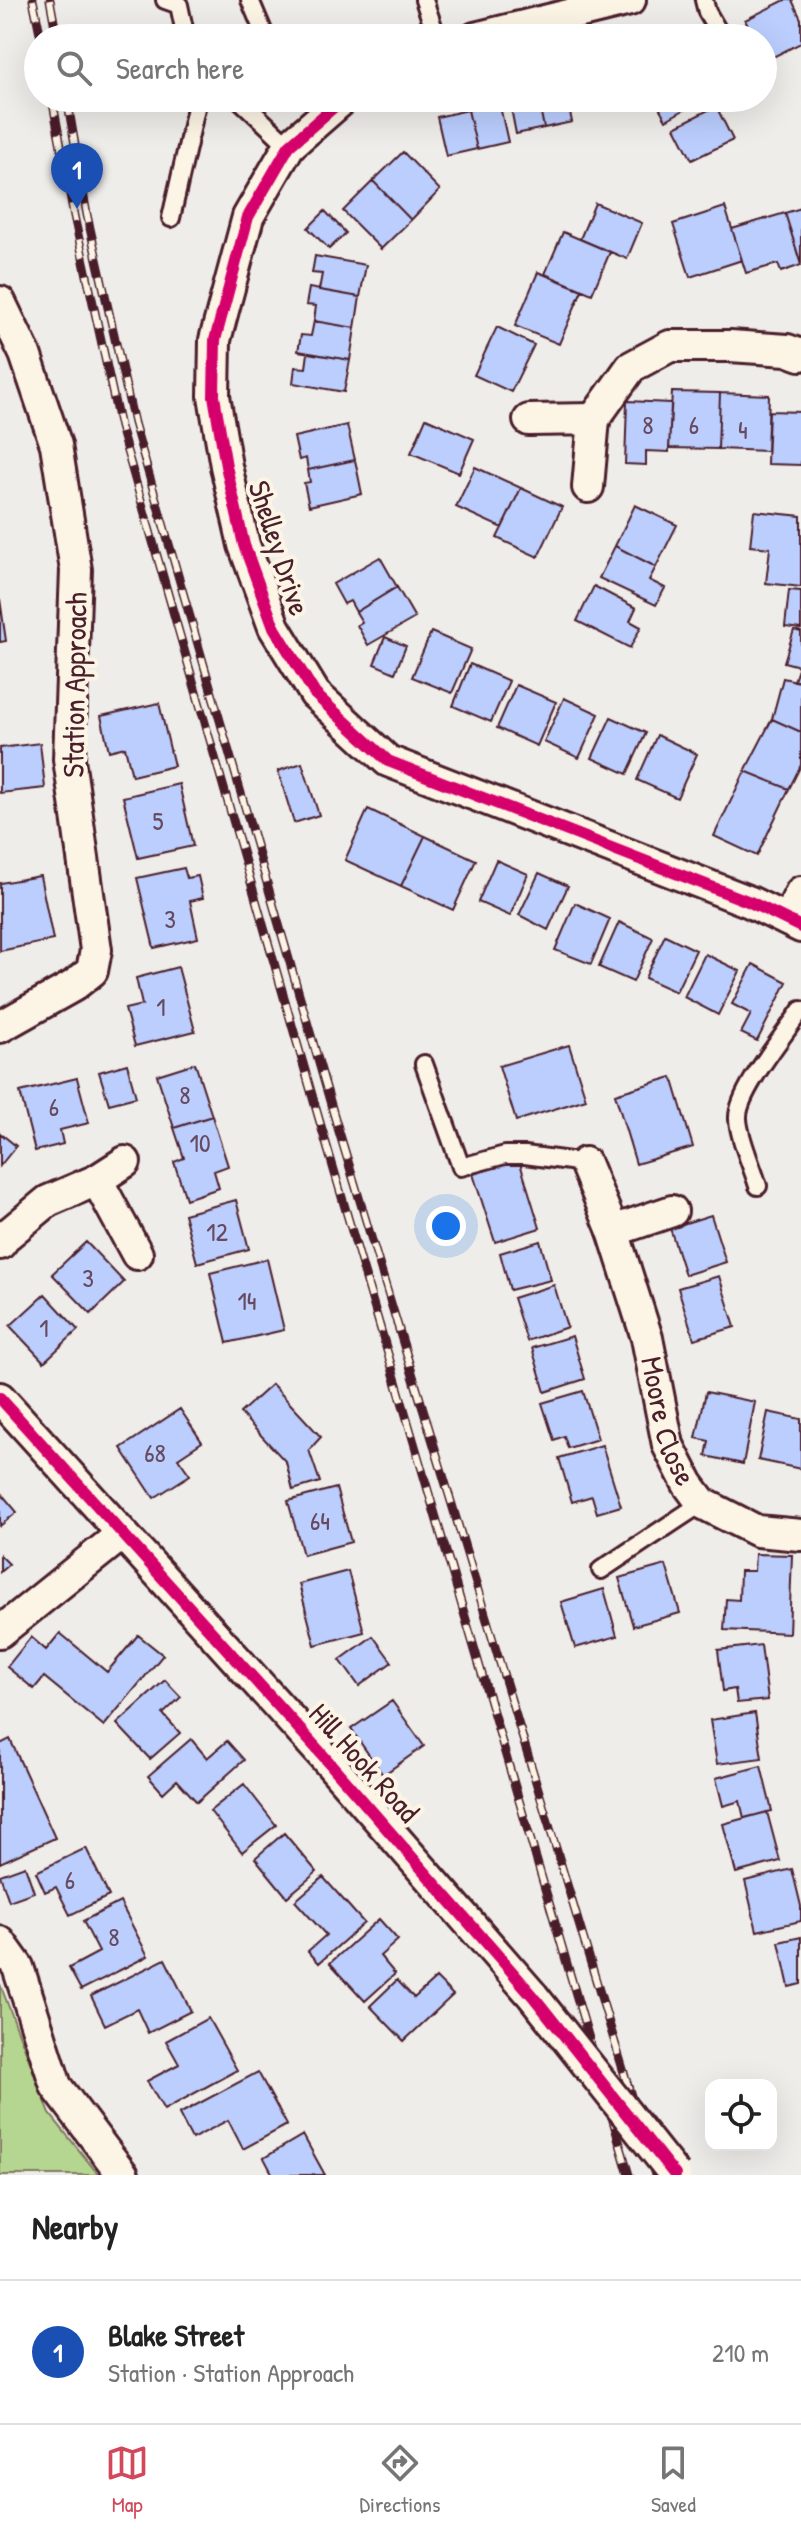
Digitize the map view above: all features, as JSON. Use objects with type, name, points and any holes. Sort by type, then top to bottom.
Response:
[{"type":"street","points":[[532,24],[630,0]]},
{"type":"street","name":"Shelley Drive","points":[[328,112],[289,146],[248,217],[215,340],[214,396],[244,545],[274,627],[315,694],[388,761],[750,902],[794,924]]},
{"type":"street","name":"Station Approach","points":[[0,302],[25,354],[56,445],[76,570],[69,759],[96,950],[92,971],[73,986],[0,1027]]},
{"type":"street","points":[[588,487],[594,419],[631,367],[670,346],[730,346],[787,350],[801,355]]},
{"type":"street","points":[[529,420],[594,419]]},
{"type":"street","points":[[794,924],[801,892]]},
{"type":"street","points":[[0,1244],[48,1201],[97,1180],[125,1162]]},
{"type":"street","name":"Moore Close","points":[[585,1163],[613,1231],[647,1338],[668,1445],[688,1484],[702,1503],[757,1531],[801,1535]]},
{"type":"street","points":[[97,1180],[137,1254]]},
{"type":"street","points":[[613,1231],[672,1211]]},
{"type":"street","name":"Hill Hook Road","points":[[0,1398],[320,1752],[533,1996],[675,2175]]},
{"type":"street","points":[[0,1632],[122,1534]]},
{"type":"street","points":[[0,1942],[18,1967],[56,2086],[123,2175]]},
{"type":"lane","points":[[165,0],[179,5],[183,24]]},
{"type":"lane","points":[[250,0],[260,24]]},
{"type":"lane","points":[[424,0],[432,24]]},
{"type":"lane","points":[[704,0],[714,24]]},
{"type":"lane","points":[[171,218],[195,112]]},
{"type":"lane","points":[[253,112],[289,146]]},
{"type":"lane","points":[[758,1186],[738,1120],[739,1107],[753,1080],[801,1010]]},
{"type":"lane","points":[[424,1064],[461,1167],[505,1155],[585,1163]]},
{"type":"lane","points":[[601,1570],[702,1503]]},
{"type":"green space","points":[[0,1984],[50,2114],[99,2175],[0,2175]]},
{"type":"building","points":[[785,0],[792,0],[801,19],[801,43],[777,55],[777,24],[747,24],[745,20]]},
{"type":"building","points":[[468,112],[501,112],[508,142],[477,149]]},
{"type":"building","points":[[468,112],[477,149],[446,156],[437,117]]},
{"type":"building","points":[[512,112],[541,112],[544,128],[516,134]]},
{"type":"building","points":[[541,112],[570,112],[572,122],[544,128]]},
{"type":"building","points":[[662,112],[680,112],[666,120]]},
{"type":"building","points":[[704,112],[719,112],[733,140],[692,160],[675,127]]},
{"type":"building","points":[[403,152],[440,190],[411,220],[373,181]]},
{"type":"building","points":[[373,181],[411,220],[381,249],[343,211]]},
{"type":"building","points":[[595,203],[642,223],[627,259],[580,239]]},
{"type":"building","points":[[725,207],[742,260],[690,277],[673,224]]},
{"type":"building","points":[[801,208],[801,264],[785,213]]},
{"type":"building","points":[[325,211],[346,233],[329,249],[308,228]]},
{"type":"building","points":[[785,213],[801,265],[781,272],[778,264],[746,273],[732,229]]},
{"type":"building","points":[[563,232],[610,252],[592,294],[545,274]]},
{"type":"building","points":[[315,256],[366,265],[360,297],[319,290],[322,274],[312,273]]},
{"type":"building","points":[[538,272],[582,290],[559,344],[515,326]]},
{"type":"building","points":[[309,288],[360,297],[355,328],[314,321],[316,306],[306,305]]},
{"type":"building","points":[[314,321],[355,328],[350,360],[298,351],[301,335],[311,336]]},
{"type":"building","points":[[497,327],[534,345],[511,392],[474,375]]},
{"type":"building","points":[[308,353],[350,360],[344,392],[293,383],[295,367],[306,368]]},
{"type":"building","points":[[672,392],[720,393],[718,449],[669,448]]},
{"type":"building","points":[[720,393],[769,395],[767,451],[718,449]]},
{"type":"building","points":[[627,401],[671,403],[669,452],[646,451],[646,465],[625,464]]},
{"type":"building","points":[[769,411],[801,412],[801,465],[767,464]]},
{"type":"building","points":[[426,418],[474,439],[459,473],[411,453]]},
{"type":"building","points":[[347,425],[355,460],[308,470],[306,458],[299,460],[294,437]]},
{"type":"building","points":[[355,460],[362,494],[309,506],[304,483],[310,482],[308,470]]},
{"type":"building","points":[[475,467],[521,488],[502,528],[456,507]]},
{"type":"building","points":[[521,488],[562,507],[538,557],[497,538]]},
{"type":"building","points":[[635,505],[677,525],[656,567],[615,546]]},
{"type":"building","points":[[754,511],[801,516],[801,587],[766,583],[770,548],[750,546]]},
{"type":"building","points":[[615,546],[656,567],[649,580],[665,588],[656,605],[599,578]]},
{"type":"building","points":[[380,557],[397,587],[356,612],[350,601],[344,604],[333,584]]},
{"type":"building","points":[[594,586],[636,608],[630,621],[641,627],[630,648],[577,621]]},
{"type":"building","points":[[397,587],[415,618],[368,645],[357,625],[362,622],[356,612]]},
{"type":"building","points":[[789,590],[801,591],[801,629],[785,627]]},
{"type":"building","points":[[0,599],[6,641],[0,642]]},
{"type":"building","points":[[794,630],[801,632],[801,682],[794,681],[799,666],[784,662]]},
{"type":"building","points":[[431,632],[471,649],[452,693],[412,677]]},
{"type":"building","points":[[385,637],[406,646],[395,673],[374,664]]},
{"type":"building","points":[[470,664],[509,681],[491,722],[453,706]]},
{"type":"building","points":[[783,678],[801,682],[801,732],[772,719]]},
{"type":"building","points":[[516,685],[556,702],[537,746],[497,728]]},
{"type":"building","points":[[564,698],[599,714],[579,758],[544,742]]},
{"type":"building","points":[[159,703],[174,766],[132,776],[125,747],[109,751],[101,716]]},
{"type":"building","points":[[611,717],[646,733],[627,774],[592,758]]},
{"type":"building","points":[[772,719],[801,732],[801,765],[789,789],[745,771]]},
{"type":"building","points":[[657,735],[697,754],[677,798],[637,780]]},
{"type":"building","points":[[40,743],[45,788],[0,793],[0,748]]},
{"type":"building","points":[[302,763],[319,815],[294,823],[278,771]]},
{"type":"building","points":[[745,771],[789,789],[757,856],[714,836]]},
{"type":"building","points":[[179,784],[193,846],[138,858],[123,797]]},
{"type":"building","points":[[368,809],[425,836],[401,886],[345,860]]},
{"type":"building","points":[[425,836],[476,860],[453,910],[401,886]]},
{"type":"building","points":[[496,860],[528,874],[510,916],[478,902]]},
{"type":"building","points":[[184,868],[187,878],[198,876],[203,898],[190,901],[198,938],[154,948],[137,878]]},
{"type":"building","points":[[539,873],[568,886],[548,930],[519,915]]},
{"type":"building","points":[[40,876],[53,940],[0,951],[0,883]]},
{"type":"building","points":[[575,903],[610,919],[591,964],[555,950]]},
{"type":"building","points":[[619,922],[653,938],[633,982],[599,967]]},
{"type":"building","points":[[665,935],[696,950],[676,992],[645,978]]},
{"type":"building","points":[[705,954],[740,971],[718,1015],[684,997]]},
{"type":"building","points":[[753,964],[787,982],[757,1041],[741,1033],[751,1014],[732,1004]]},
{"type":"building","points":[[178,967],[195,1031],[135,1046],[125,1009],[142,1005],[136,978]]},
{"type":"building","points":[[569,1045],[586,1099],[516,1121],[499,1066]]},
{"type":"building","points":[[195,1063],[212,1116],[174,1128],[157,1075]]},
{"type":"building","points":[[127,1064],[136,1097],[109,1104],[99,1072]]},
{"type":"building","points":[[672,1077],[693,1147],[636,1164],[615,1094]]},
{"type":"building","points":[[77,1078],[89,1123],[60,1130],[63,1144],[35,1151],[20,1092]]},
{"type":"building","points":[[212,1116],[228,1166],[214,1171],[219,1188],[186,1199],[174,1162],[184,1158],[174,1128]]},
{"type":"building","points":[[0,1133],[16,1146],[0,1166]]},
{"type":"building","points":[[519,1160],[540,1228],[495,1242],[473,1174]]},
{"type":"building","points":[[236,1200],[249,1249],[197,1263],[184,1214]]},
{"type":"building","points":[[711,1215],[726,1262],[685,1275],[670,1228]]},
{"type":"building","points":[[540,1241],[551,1280],[510,1290],[500,1253]]},
{"type":"building","points":[[86,1242],[124,1282],[91,1314],[52,1274]]},
{"type":"building","points":[[267,1259],[284,1330],[227,1343],[210,1273]]},
{"type":"building","points":[[719,1276],[735,1327],[694,1339],[678,1288]]},
{"type":"building","points":[[554,1285],[567,1327],[527,1341],[513,1298]]},
{"type":"building","points":[[45,1294],[78,1330],[44,1362],[10,1326]]},
{"type":"building","points":[[572,1336],[585,1379],[545,1392],[532,1348]]},
{"type":"building","points":[[272,1384],[321,1437],[309,1450],[320,1482],[293,1490],[286,1462],[240,1413]]},
{"type":"building","points":[[583,1391],[598,1439],[568,1448],[564,1436],[554,1440],[542,1403]]},
{"type":"building","points":[[706,1392],[755,1402],[743,1464],[706,1456],[709,1441],[696,1438]]},
{"type":"building","points":[[180,1409],[202,1442],[178,1458],[190,1475],[154,1498],[121,1448]]},
{"type":"building","points":[[768,1412],[801,1419],[801,1469],[758,1460]]},
{"type":"building","points":[[602,1445],[621,1506],[597,1513],[592,1496],[572,1502],[559,1458]]},
{"type":"building","points":[[336,1488],[351,1542],[303,1555],[288,1501]]},
{"type":"building","points":[[0,1492],[17,1512],[0,1526]]},
{"type":"building","points":[[755,1554],[792,1555],[789,1633],[724,1630],[726,1599],[739,1600],[740,1571],[754,1571]]},
{"type":"building","points":[[0,1555],[9,1564],[0,1572]]},
{"type":"building","points":[[666,1565],[680,1613],[633,1626],[619,1578]]},
{"type":"building","points":[[348,1571],[364,1632],[315,1645],[299,1584]]},
{"type":"building","points":[[604,1589],[617,1636],[575,1648],[561,1602]]},
{"type":"building","points":[[60,1633],[107,1672],[138,1635],[163,1655],[104,1726],[44,1677],[34,1689],[7,1667],[31,1637],[46,1650]]},
{"type":"building","points":[[373,1636],[392,1662],[359,1686],[340,1660]]},
{"type":"building","points":[[761,1645],[768,1700],[737,1703],[735,1689],[723,1691],[718,1650]]},
{"type":"building","points":[[165,1680],[181,1697],[163,1714],[180,1733],[150,1759],[117,1724]]},
{"type":"building","points":[[392,1701],[424,1746],[383,1775],[351,1729]]},
{"type":"building","points":[[755,1713],[762,1758],[717,1764],[710,1720]]},
{"type":"building","points":[[10,1739],[55,1838],[0,1863],[0,1744]]},
{"type":"building","points":[[191,1739],[207,1758],[227,1741],[244,1760],[197,1802],[177,1780],[163,1793],[148,1776]]},
{"type":"building","points":[[761,1766],[772,1811],[744,1818],[740,1801],[723,1806],[716,1778]]},
{"type":"building","points":[[244,1784],[276,1825],[242,1852],[210,1811]]},
{"type":"building","points":[[767,1812],[780,1861],[736,1873],[723,1824]]},
{"type":"building","points":[[284,1833],[317,1872],[287,1897],[255,1858]]},
{"type":"building","points":[[86,1848],[109,1896],[70,1915],[56,1887],[45,1892],[36,1872]]},
{"type":"building","points":[[25,1866],[34,1892],[9,1901],[0,1875]]},
{"type":"building","points":[[792,1869],[801,1906],[801,1921],[757,1931],[745,1881]]},
{"type":"building","points":[[323,1877],[364,1923],[319,1963],[308,1951],[326,1935],[295,1901]]},
{"type":"building","points":[[120,1902],[148,1956],[81,1990],[69,1968],[99,1952],[83,1921]]},
{"type":"building","points":[[379,1919],[398,1940],[380,1956],[395,1974],[365,2001],[330,1963]]},
{"type":"building","points":[[801,1937],[801,1984],[789,1987],[779,1942]]},
{"type":"building","points":[[165,1959],[191,2011],[148,2033],[137,2009],[105,2025],[91,1996]]},
{"type":"building","points":[[436,1978],[453,1995],[404,2041],[370,2006],[397,1980],[414,1998]]},
{"type":"building","points":[[208,2018],[237,2070],[164,2110],[147,2081],[179,2064],[166,2041]]},
{"type":"building","points":[[258,2072],[287,2125],[243,2149],[228,2120],[192,2139],[179,2114]]},
{"type":"building","points":[[303,2135],[325,2175],[273,2175],[264,2158]]},
{"type":"railway","points":[[33,0],[38,24]]},
{"type":"railway","points":[[50,0],[54,24]]},
{"type":"railway","points":[[55,112],[120,427],[319,1119],[629,2175]]},
{"type":"railway","points":[[69,112],[87,215],[134,423],[334,1115],[655,2175]]},
{"type":"cycle path","points":[[328,112],[289,146],[248,217],[215,340],[214,396],[226,466],[244,545],[274,627],[315,694],[388,761],[750,902],[801,927]]},
{"type":"cycle path","points":[[0,1398],[320,1752],[533,1996],[675,2175]]},
{"type":"place","name":"Blake Street","points":[[77,209]]}]
